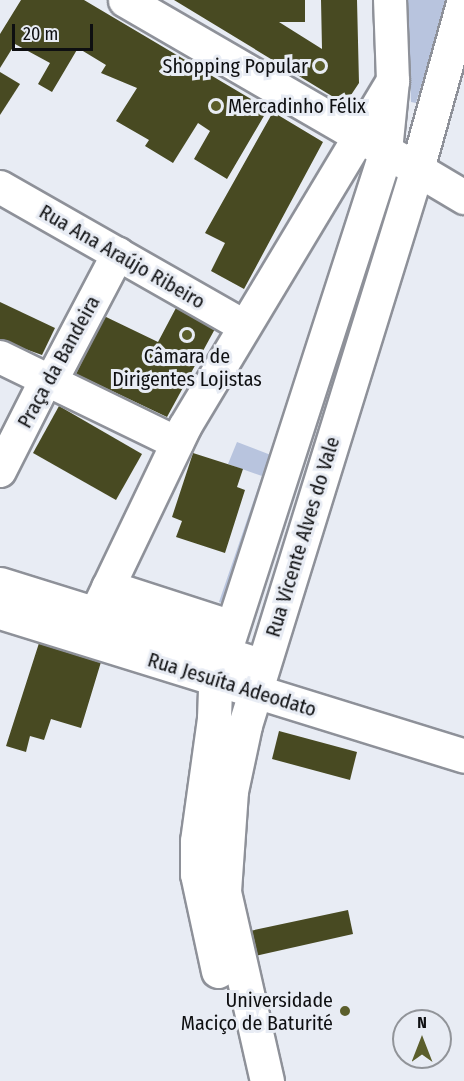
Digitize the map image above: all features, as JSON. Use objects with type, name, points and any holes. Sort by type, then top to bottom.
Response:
[{"type":"main road","points":[[126,0],[464,197]]},
{"type":"main road","name":"Rua Vicente Alves do Vale","points":[[267,1081],[224,891],[231,791],[260,679],[417,169],[464,0]]},
{"type":"main road","points":[[244,1081],[197,874],[197,841],[214,718],[224,654],[386,152]]},
{"type":"main road","points":[[338,300],[373,311]]},
{"type":"main road","points":[[300,416],[337,429]]},
{"type":"main road","name":"Rua Jesuíta Adeodato","points":[[0,584],[224,654],[260,679],[464,756]]},
{"type":"main road","name":"Rua Jesuíta Adeodato","points":[[0,612],[96,614],[224,654]]},
{"type":"street","points":[[386,152],[393,81],[390,0]]},
{"type":"street","points":[[96,614],[177,443],[357,135],[393,81]]},
{"type":"street","name":"Rua Ana Araújo Ribeiro","points":[[0,187],[244,326]]},
{"type":"street","name":"Praça da Bandeira","points":[[0,471],[118,254]]},
{"type":"street","points":[[0,357],[50,378],[177,443]]},
{"type":"shaded area","points":[[407,0],[447,0],[416,103],[411,102]]},
{"type":"shaded area","points":[[237,442],[276,457],[227,605],[219,602],[262,476],[228,464]]},
{"type":"building","points":[[21,0],[84,0],[268,109],[227,179],[194,159],[210,131],[198,123],[173,163],[145,146],[149,140],[116,121],[137,88],[101,73],[106,65],[78,48],[52,92],[38,84],[50,63],[15,44],[0,68],[0,34]]},
{"type":"building","name":"Shopping Popular","points":[[174,0],[305,0],[305,22],[279,22],[322,49],[321,0],[357,0],[359,83],[345,104]]},
{"type":"building","points":[[0,72],[20,84],[0,115]]},
{"type":"building","points":[[273,112],[323,142],[244,289],[211,271],[225,243],[205,233]]},
{"type":"building","points":[[0,302],[55,328],[42,355],[0,340]]},
{"type":"building","points":[[177,306],[216,327],[167,417],[76,374],[104,316],[158,342]]},
{"type":"building","points":[[59,406],[142,454],[116,500],[33,453]]},
{"type":"building","points":[[193,453],[243,469],[237,487],[245,490],[225,553],[176,537],[182,521],[172,517]]},
{"type":"building","points":[[39,643],[101,662],[81,728],[51,719],[44,740],[30,736],[26,752],[6,746]]},
{"type":"building","points":[[279,731],[357,752],[350,780],[272,759]]},
{"type":"building","points":[[348,910],[353,934],[251,957],[245,932]]},
{"type":"place","name":"Shopping Popular","points":[[320,66]]},
{"type":"place","name":"Mercadinho Félix","points":[[216,106]]},
{"type":"place","name":"Câmara de Dirigentes Lojistas","points":[[187,335]]},
{"type":"place","name":"Universidade Maciço de Baturité","points":[[345,1011]]}]
